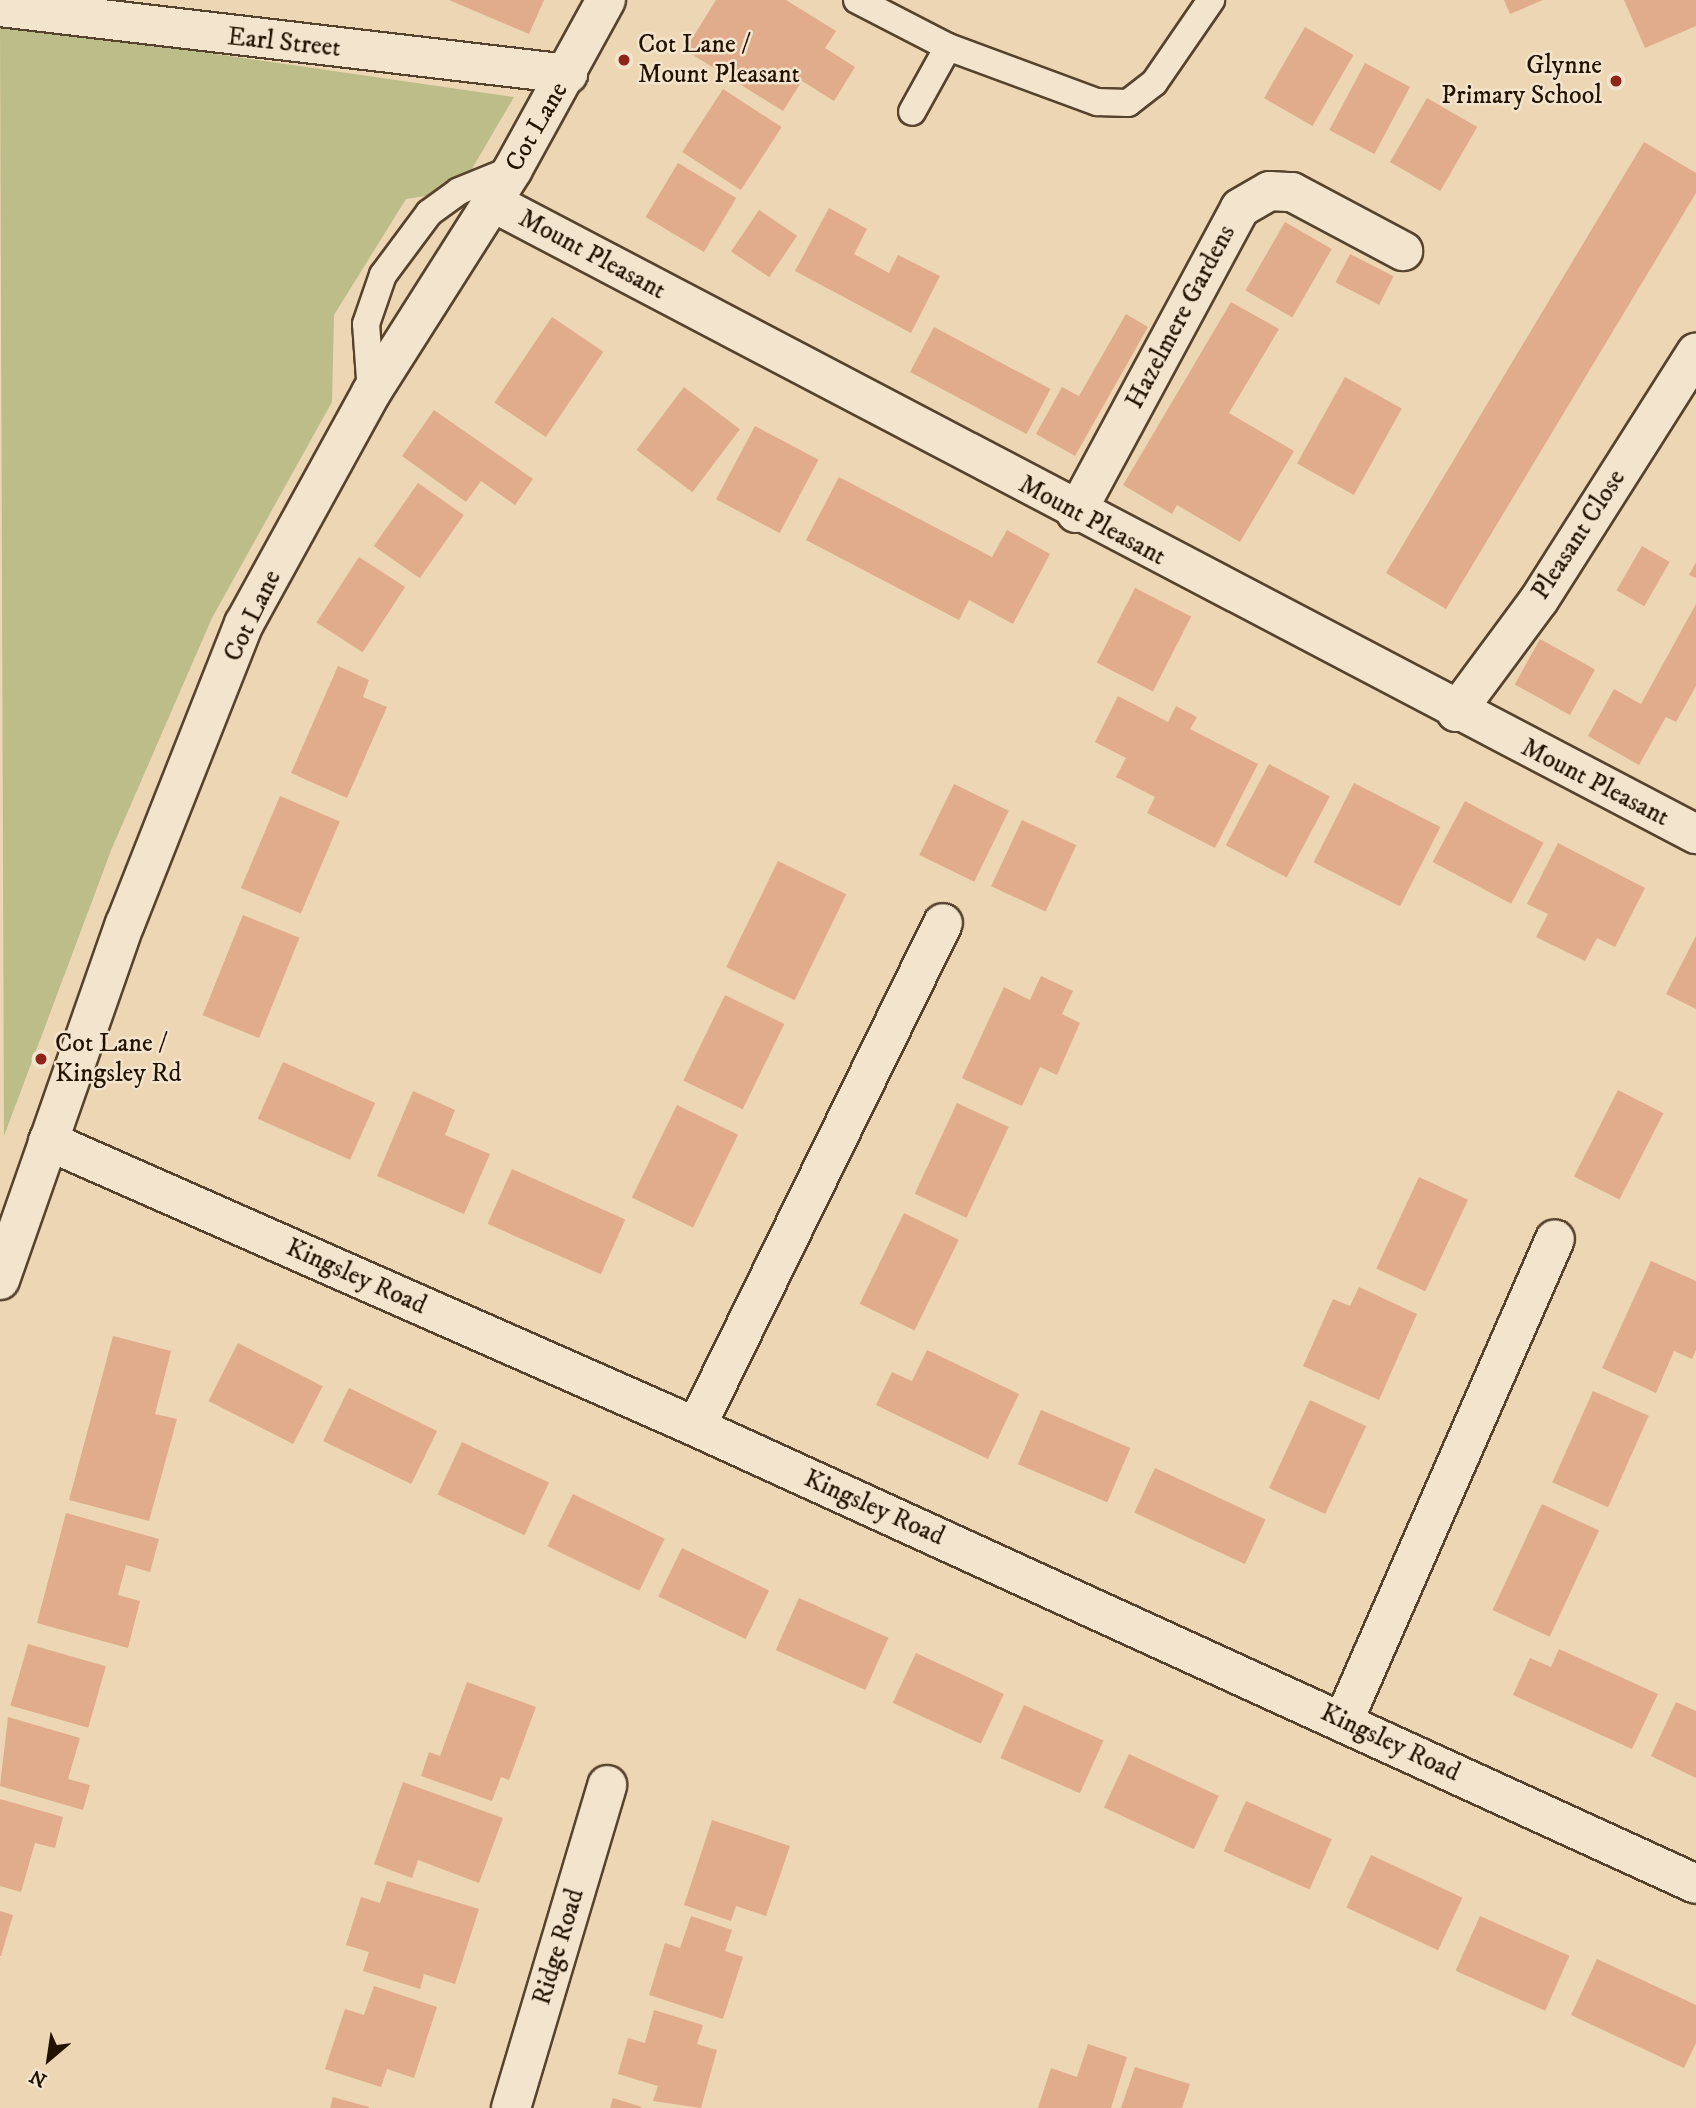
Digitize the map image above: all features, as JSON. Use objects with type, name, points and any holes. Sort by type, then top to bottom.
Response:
[{"type":"street","name":"Cot Lane","points":[[0,1280],[48,1141],[244,624],[371,393],[513,169],[568,74],[606,0]]},
{"type":"street","name":"Earl Street","points":[[0,7],[568,74]]},
{"type":"street","name":"Hazelmere Gardens","points":[[1076,513],[1240,208],[1270,191],[1292,192],[1403,251]]},
{"type":"street","name":"Mount Pleasant","points":[[492,202],[1076,513],[1696,834]]},
{"type":"street","name":"Pleasant Close","points":[[1456,712],[1539,600],[1696,353]]},
{"type":"street","points":[[696,1427],[943,923]]},
{"type":"street","name":"Kingsley Road","points":[[48,1141],[696,1427],[1696,1884]]},
{"type":"street","points":[[1343,1722],[1555,1240]]},
{"type":"street","name":"Ridge Road","points":[[511,2108],[607,1785]]},
{"type":"lane","points":[[857,0],[948,47],[1097,102],[1128,103],[1154,83],[1211,0]]},
{"type":"lane","points":[[912,112],[948,47]]},
{"type":"lane","points":[[371,393],[366,324],[383,275],[429,213],[459,191],[513,169]]},
{"type":"green space","points":[[0,23],[514,97],[459,191],[406,199],[334,315],[332,402],[212,618],[112,848],[4,1136]]},
{"type":"building","points":[[449,0],[544,0],[529,34]]},
{"type":"building","points":[[716,0],[786,0],[836,31],[825,48],[855,67],[834,101],[802,81],[783,111],[685,50]]},
{"type":"building","points":[[1504,0],[1543,0],[1510,14]]},
{"type":"building","points":[[1624,0],[1696,0],[1696,26],[1645,48]]},
{"type":"building","points":[[1305,27],[1353,55],[1312,126],[1264,98]]},
{"type":"building","points":[[1365,63],[1410,87],[1374,154],[1329,130]]},
{"type":"building","points":[[723,89],[782,127],[741,190],[682,152]]},
{"type":"building","points":[[1427,98],[1477,127],[1440,191],[1390,162]]},
{"type":"building","points":[[1644,142],[1696,173],[1696,193],[1446,609],[1386,573]]},
{"type":"building","points":[[678,163],[736,198],[704,252],[646,217]]},
{"type":"building","points":[[829,208],[867,229],[854,254],[889,273],[898,255],[940,276],[911,333],[795,271]]},
{"type":"building","points":[[759,210],[797,236],[769,277],[731,251]]},
{"type":"building","points":[[1285,222],[1332,249],[1292,317],[1246,290]]},
{"type":"building","points":[[1350,254],[1394,276],[1379,305],[1335,283]]},
{"type":"building","points":[[1231,302],[1279,329],[1229,413],[1294,451],[1240,542],[1177,505],[1172,514],[1123,485]]},
{"type":"building","points":[[1126,314],[1148,327],[1075,456],[1036,434],[1062,387],[1079,396]]},
{"type":"building","points":[[552,317],[603,352],[546,437],[494,402]]},
{"type":"building","points":[[934,327],[1051,389],[1027,434],[910,372]]},
{"type":"building","points":[[1345,377],[1402,409],[1354,495],[1297,464]]},
{"type":"building","points":[[684,387],[740,429],[692,492],[636,450]]},
{"type":"building","points":[[434,410],[533,479],[515,505],[481,481],[466,502],[402,456]]},
{"type":"building","points":[[755,426],[819,460],[780,533],[716,499]]},
{"type":"building","points":[[839,477],[992,557],[1007,530],[1050,554],[1013,624],[969,600],[959,620],[806,540]]},
{"type":"building","points":[[418,483],[464,515],[420,578],[374,546]]},
{"type":"building","points":[[1642,546],[1670,562],[1644,606],[1616,590]]},
{"type":"building","points":[[359,557],[405,587],[363,652],[317,622]]},
{"type":"building","points":[[1696,562],[1696,578],[1689,575]]},
{"type":"building","points":[[1135,588],[1191,617],[1153,691],[1097,663]]},
{"type":"building","points":[[1696,604],[1696,686],[1676,722],[1666,717],[1639,765],[1588,736],[1614,689],[1641,704]]},
{"type":"building","points":[[1540,639],[1595,670],[1570,715],[1515,684]]},
{"type":"building","points":[[338,666],[369,680],[363,697],[387,707],[347,798],[291,773]]},
{"type":"building","points":[[1118,696],[1168,722],[1176,706],[1197,717],[1190,729],[1258,764],[1215,848],[1147,813],[1155,797],[1116,777],[1126,758],[1095,742]]},
{"type":"building","points":[[1269,764],[1330,796],[1287,878],[1226,845]]},
{"type":"building","points":[[1354,783],[1440,827],[1400,906],[1314,862]]},
{"type":"building","points":[[954,784],[1009,811],[974,882],[919,855]]},
{"type":"building","points":[[280,796],[340,821],[301,913],[241,888]]},
{"type":"building","points":[[1465,801],[1544,843],[1511,904],[1433,862]]},
{"type":"building","points":[[1022,820],[1076,845],[1046,912],[991,886]]},
{"type":"building","points":[[1558,843],[1645,888],[1615,947],[1597,938],[1585,961],[1536,937],[1548,914],[1527,904]]},
{"type":"building","points":[[778,861],[846,894],[795,1000],[726,967]]},
{"type":"building","points":[[243,915],[300,938],[259,1038],[203,1015]]},
{"type":"building","points":[[1696,936],[1696,1009],[1666,994]]},
{"type":"building","points":[[1041,976],[1073,991],[1062,1014],[1080,1023],[1057,1075],[1040,1067],[1022,1106],[962,1078],[1004,987],[1030,1000]]},
{"type":"building","points":[[725,995],[784,1024],[743,1109],[683,1080]]},
{"type":"building","points":[[283,1062],[375,1103],[350,1160],[258,1119]]},
{"type":"building","points":[[1618,1090],[1663,1113],[1619,1200],[1574,1176]]},
{"type":"building","points":[[413,1091],[455,1110],[445,1135],[490,1154],[464,1214],[377,1176]]},
{"type":"building","points":[[957,1103],[1009,1127],[966,1218],[915,1194]]},
{"type":"building","points":[[677,1105],[738,1135],[693,1227],[632,1198]]},
{"type":"building","points":[[512,1169],[625,1219],[601,1274],[488,1224]]},
{"type":"building","points":[[1419,1177],[1468,1200],[1425,1291],[1376,1269]]},
{"type":"building","points":[[904,1213],[959,1240],[915,1331],[860,1304]]},
{"type":"building","points":[[1651,1261],[1696,1281],[1696,1350],[1692,1359],[1674,1351],[1656,1393],[1602,1368]]},
{"type":"building","points":[[1359,1287],[1417,1314],[1379,1400],[1303,1366],[1333,1299],[1350,1306]]},
{"type":"building","points":[[113,1336],[171,1351],[155,1414],[177,1419],[149,1521],[69,1500]]},
{"type":"building","points":[[238,1343],[323,1386],[293,1444],[208,1401]]},
{"type":"building","points":[[927,1350],[1019,1394],[988,1459],[876,1405],[892,1372],[912,1381]]},
{"type":"building","points":[[349,1388],[437,1431],[411,1484],[323,1441]]},
{"type":"building","points":[[1593,1391],[1649,1416],[1608,1507],[1552,1482]]},
{"type":"building","points":[[1310,1400],[1366,1426],[1325,1514],[1269,1488]]},
{"type":"building","points":[[1041,1410],[1130,1448],[1107,1502],[1018,1464]]},
{"type":"building","points":[[462,1442],[549,1483],[524,1535],[437,1495]]},
{"type":"building","points":[[1155,1468],[1266,1520],[1245,1564],[1134,1512]]},
{"type":"building","points":[[573,1494],[665,1539],[639,1591],[548,1546]]},
{"type":"building","points":[[1542,1504],[1599,1531],[1550,1637],[1493,1610]]},
{"type":"building","points":[[66,1513],[159,1539],[150,1572],[126,1565],[118,1595],[140,1601],[128,1648],[37,1623]]},
{"type":"building","points":[[682,1548],[769,1591],[746,1639],[658,1597]]},
{"type":"building","points":[[799,1598],[889,1638],[865,1690],[776,1650]]},
{"type":"building","points":[[28,1644],[106,1666],[88,1728],[10,1706]]},
{"type":"building","points":[[1559,1649],[1658,1694],[1632,1749],[1513,1695],[1530,1658],[1551,1667]]},
{"type":"building","points":[[916,1653],[1004,1694],[981,1744],[893,1703]]},
{"type":"building","points":[[467,1682],[536,1707],[509,1780],[501,1777],[492,1801],[421,1776],[429,1752],[440,1756]]},
{"type":"building","points":[[1676,1702],[1696,1711],[1696,1778],[1651,1756]]},
{"type":"building","points":[[1024,1705],[1103,1740],[1080,1793],[1000,1758]]},
{"type":"building","points":[[8,1717],[80,1738],[68,1779],[90,1785],[83,1810],[0,1786]]},
{"type":"building","points":[[1129,1754],[1219,1796],[1194,1849],[1104,1807]]},
{"type":"building","points":[[403,1782],[503,1818],[479,1883],[418,1860],[412,1878],[374,1864]]},
{"type":"building","points":[[0,1799],[63,1817],[55,1848],[35,1843],[21,1892],[0,1886]]},
{"type":"building","points":[[1246,1801],[1332,1839],[1310,1889],[1224,1851]]},
{"type":"building","points":[[712,1820],[790,1846],[766,1916],[736,1906],[731,1921],[684,1905]]},
{"type":"building","points":[[1371,1855],[1463,1898],[1438,1950],[1346,1908]]},
{"type":"building","points":[[387,1881],[479,1909],[455,1984],[424,1974],[420,1989],[363,1971],[369,1952],[346,1945],[361,1897],[380,1903]]},
{"type":"building","points":[[0,1911],[13,1915],[1,1956],[0,1956]]},
{"type":"building","points":[[691,1916],[732,1930],[725,1951],[743,1957],[723,2019],[649,1995],[665,1943],[680,1948]]},
{"type":"building","points":[[1480,1916],[1570,1956],[1545,2011],[1456,1971]]},
{"type":"building","points":[[1597,1959],[1696,2005],[1696,2043],[1684,2068],[1571,2015]]},
{"type":"building","points":[[374,1986],[437,2007],[414,2078],[387,2069],[381,2087],[325,2069],[345,2009],[364,2015]]},
{"type":"building","points":[[654,2010],[703,2025],[697,2044],[717,2050],[701,2108],[653,2101],[658,2086],[618,2074],[628,2038],[645,2043]]},
{"type":"building","points":[[1088,2044],[1127,2057],[1111,2108],[1038,2108],[1051,2068],[1077,2077]]},
{"type":"building","points":[[1135,2067],[1190,2084],[1182,2108],[1121,2108]]},
{"type":"building","points":[[333,2097],[369,2107],[369,2108],[330,2108]]},
{"type":"building","points":[[613,2098],[642,2107],[610,2108]]},
{"type":"place","name":"Cot Lane / Mount Pleasant","points":[[624,60]]},
{"type":"place","name":"Glynne Primary School","points":[[1616,81]]},
{"type":"place","name":"Cot Lane / Kingsley Rd","points":[[41,1059]]}]
